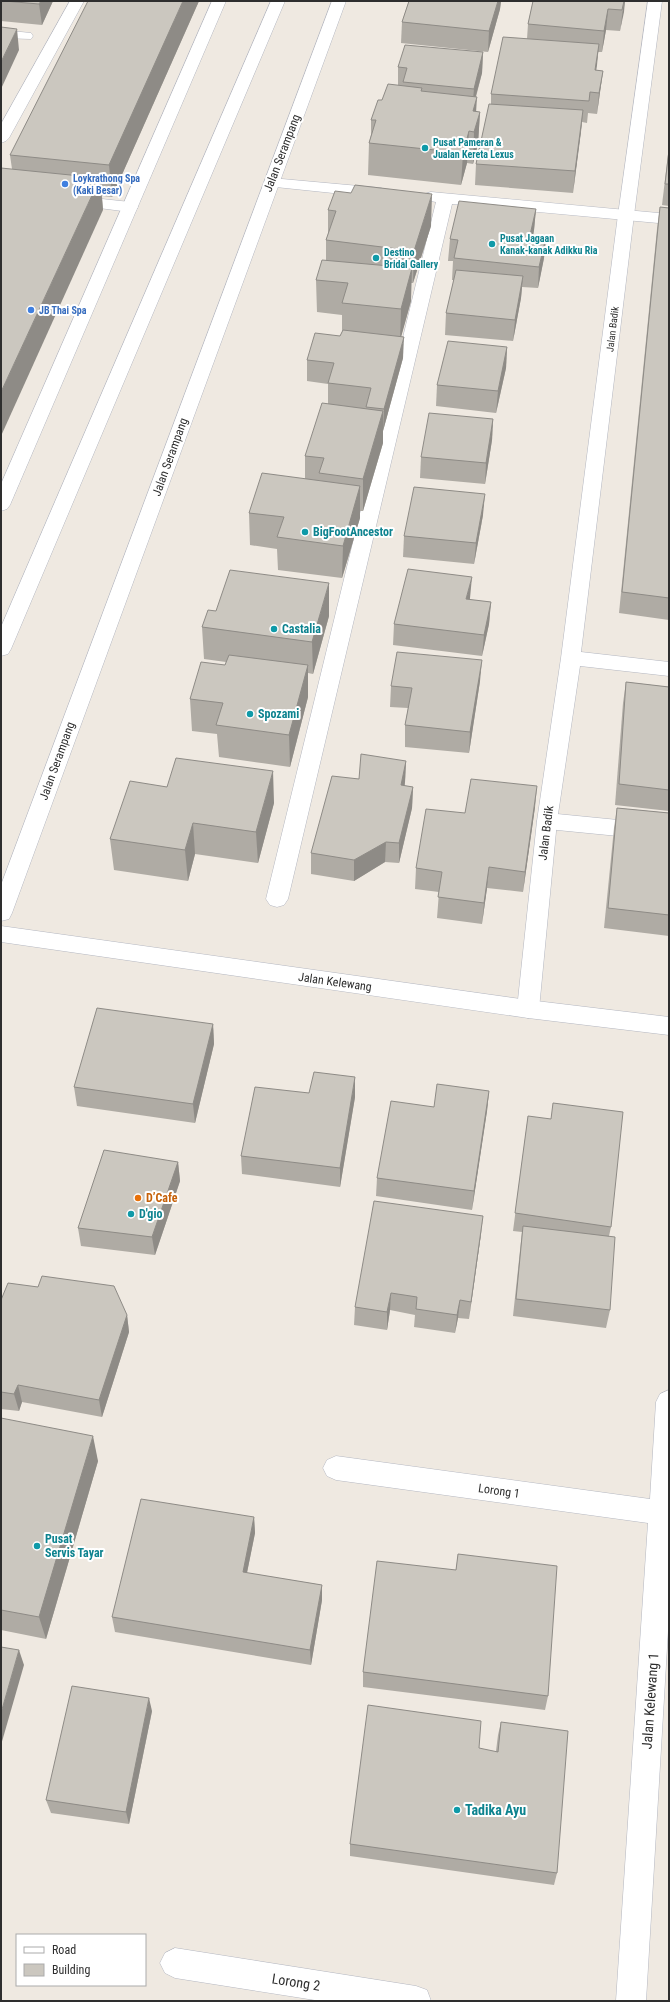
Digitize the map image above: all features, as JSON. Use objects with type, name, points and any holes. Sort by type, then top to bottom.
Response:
[{"type":"street","points":[[1,138],[76,1]]},
{"type":"street","points":[[1,505],[219,1]]},
{"type":"street","points":[[1,649],[278,1]]},
{"type":"street","name":"Jalan Serampang","points":[[1,913],[271,183],[340,1]]},
{"type":"street","name":"Jalan Badik","points":[[528,1009],[547,821],[571,658],[626,215],[655,1]]},
{"type":"street","points":[[1,34],[26,36]]},
{"type":"street","points":[[271,183],[397,194]]},
{"type":"street","points":[[413,196],[669,219]]},
{"type":"street","points":[[277,899],[445,198]]},
{"type":"street","points":[[62,200],[130,207]]},
{"type":"street","points":[[571,658],[669,669]]},
{"type":"street","points":[[547,821],[669,833]]},
{"type":"street","name":"Jalan Kelewang","points":[[1,934],[528,1009],[669,1026]]},
{"type":"street","name":"Jalan Kelewang 1","points":[[631,2001],[660,1682],[662,1513],[669,1402]]},
{"type":"street","name":"Lorong 1","points":[[336,1468],[662,1513]]},
{"type":"street","name":"Lorong 2","points":[[175,1963],[416,2001]]},
{"type":"building","points":[[4,1],[41,1],[39,4]]},
{"type":"building","points":[[88,1],[183,1],[109,165],[10,155]]},
{"type":"building","points":[[409,1],[498,1],[489,31],[402,22]]},
{"type":"building","points":[[533,1],[624,1],[622,10],[608,9],[604,31],[528,24]]},
{"type":"building","points":[[1,27],[17,29],[1,62]]},
{"type":"building","points":[[503,37],[599,44],[595,70],[603,71],[599,93],[590,92],[589,101],[491,94]]},
{"type":"building","points":[[405,45],[483,52],[474,89],[403,82],[407,68],[398,67]]},
{"type":"building","points":[[388,84],[422,88],[421,91],[477,97],[473,111],[480,112],[474,132],[469,131],[463,153],[369,143],[376,120],[371,120],[378,100],[382,100]]},
{"type":"building","points":[[489,104],[583,110],[575,171],[476,164]]},
{"type":"building","points":[[669,150],[669,184],[665,184]]},
{"type":"building","points":[[1,168],[100,178],[1,392]]},
{"type":"building","points":[[355,185],[432,194],[414,251],[326,240],[336,211],[328,210],[335,191],[351,193]]},
{"type":"building","points":[[459,201],[536,209],[530,235],[546,237],[539,267],[454,258],[458,240],[450,239]]},
{"type":"building","points":[[660,207],[669,208],[669,598],[622,592]]},
{"type":"building","points":[[322,260],[412,268],[401,309],[342,303],[348,283],[316,280]]},
{"type":"building","points":[[456,270],[523,276],[515,320],[446,313]]},
{"type":"building","points":[[343,330],[404,337],[384,409],[366,407],[371,388],[328,383],[334,363],[307,360],[315,333],[340,336]]},
{"type":"building","points":[[448,341],[507,347],[498,391],[437,385]]},
{"type":"building","points":[[322,403],[383,411],[363,479],[319,473],[324,458],[305,456]]},
{"type":"building","points":[[429,413],[493,419],[486,463],[421,457]]},
{"type":"building","points":[[262,473],[360,486],[343,546],[277,537],[284,517],[249,513]]},
{"type":"building","points":[[414,487],[485,494],[476,543],[404,536]]},
{"type":"building","points":[[408,569],[472,577],[466,599],[491,602],[484,635],[394,624]]},
{"type":"building","points":[[230,570],[329,583],[312,642],[202,627],[208,610],[216,611]]},
{"type":"building","points":[[397,652],[482,660],[470,732],[405,725],[412,688],[391,686]]},
{"type":"building","points":[[229,655],[308,665],[289,735],[216,725],[223,703],[190,699],[201,662],[225,665]]},
{"type":"building","points":[[626,682],[669,687],[669,790],[619,784]]},
{"type":"building","points":[[361,754],[406,761],[401,785],[413,787],[399,843],[386,842],[354,860],[311,853],[332,776],[359,779]]},
{"type":"building","points":[[176,758],[273,771],[256,832],[193,823],[185,850],[110,839],[130,781],[167,787]]},
{"type":"building","points":[[471,779],[537,786],[525,872],[489,867],[484,903],[438,897],[442,872],[416,868],[426,809],[465,813]]},
{"type":"building","points":[[617,808],[669,813],[669,915],[608,908]]},
{"type":"building","points":[[97,1008],[213,1024],[193,1104],[74,1087]]},
{"type":"building","points":[[314,1072],[355,1077],[340,1168],[241,1156],[255,1087],[309,1093]]},
{"type":"building","points":[[437,1084],[489,1091],[474,1191],[377,1178],[391,1101],[434,1107]]},
{"type":"building","points":[[553,1103],[623,1112],[611,1227],[515,1213],[528,1116],[551,1119]]},
{"type":"building","name":"D'gio","points":[[104,1150],[178,1162],[152,1237],[78,1228]]},
{"type":"building","points":[[374,1201],[483,1216],[471,1302],[460,1300],[457,1315],[416,1309],[417,1297],[391,1293],[387,1312],[355,1307]]},
{"type":"building","points":[[523,1226],[615,1237],[610,1310],[516,1299]]},
{"type":"building","points":[[42,1276],[114,1286],[127,1315],[99,1400],[18,1385],[14,1394],[1,1392],[1,1300],[8,1283],[38,1287]]},
{"type":"building","name":"Pusat Servis Tayar","points":[[1,1418],[93,1436],[39,1617],[1,1610]]},
{"type":"building","points":[[141,1499],[254,1517],[243,1572],[322,1585],[310,1650],[112,1617]]},
{"type":"building","points":[[458,1554],[557,1566],[548,1696],[363,1672],[377,1561],[456,1570]]},
{"type":"building","points":[[1,1647],[19,1650],[1,1713]]},
{"type":"building","points":[[72,1686],[149,1698],[126,1812],[46,1800]]},
{"type":"building","name":"Tadika Ayu","points":[[368,1705],[481,1721],[479,1748],[498,1752],[501,1722],[568,1731],[557,1873],[350,1844]]},
{"type":"place","name":"Pusat Pameran & Jualan Kereta Lexus","points":[[425,148]]},
{"type":"place","name":"Loykrathong Spa (Kaki Besar)","points":[[65,184]]},
{"type":"place","name":"Pusat Jagaan Kanak-kanak Adikku Ria","points":[[492,244]]},
{"type":"place","name":"Destino Bridal Gallery","points":[[376,258]]},
{"type":"place","name":"JB Thai Spa","points":[[31,310]]},
{"type":"place","name":"BigFootAncestor","points":[[305,532]]},
{"type":"place","name":"Castalia","points":[[274,629]]},
{"type":"place","name":"Spozami","points":[[250,714]]},
{"type":"place","name":"D’Cafe","points":[[138,1198]]},
{"type":"place","name":"D'gio","points":[[131,1214]]},
{"type":"place","name":"Pusat Servis Tayar","points":[[37,1546]]},
{"type":"place","name":"Tadika Ayu","points":[[457,1810]]}]
